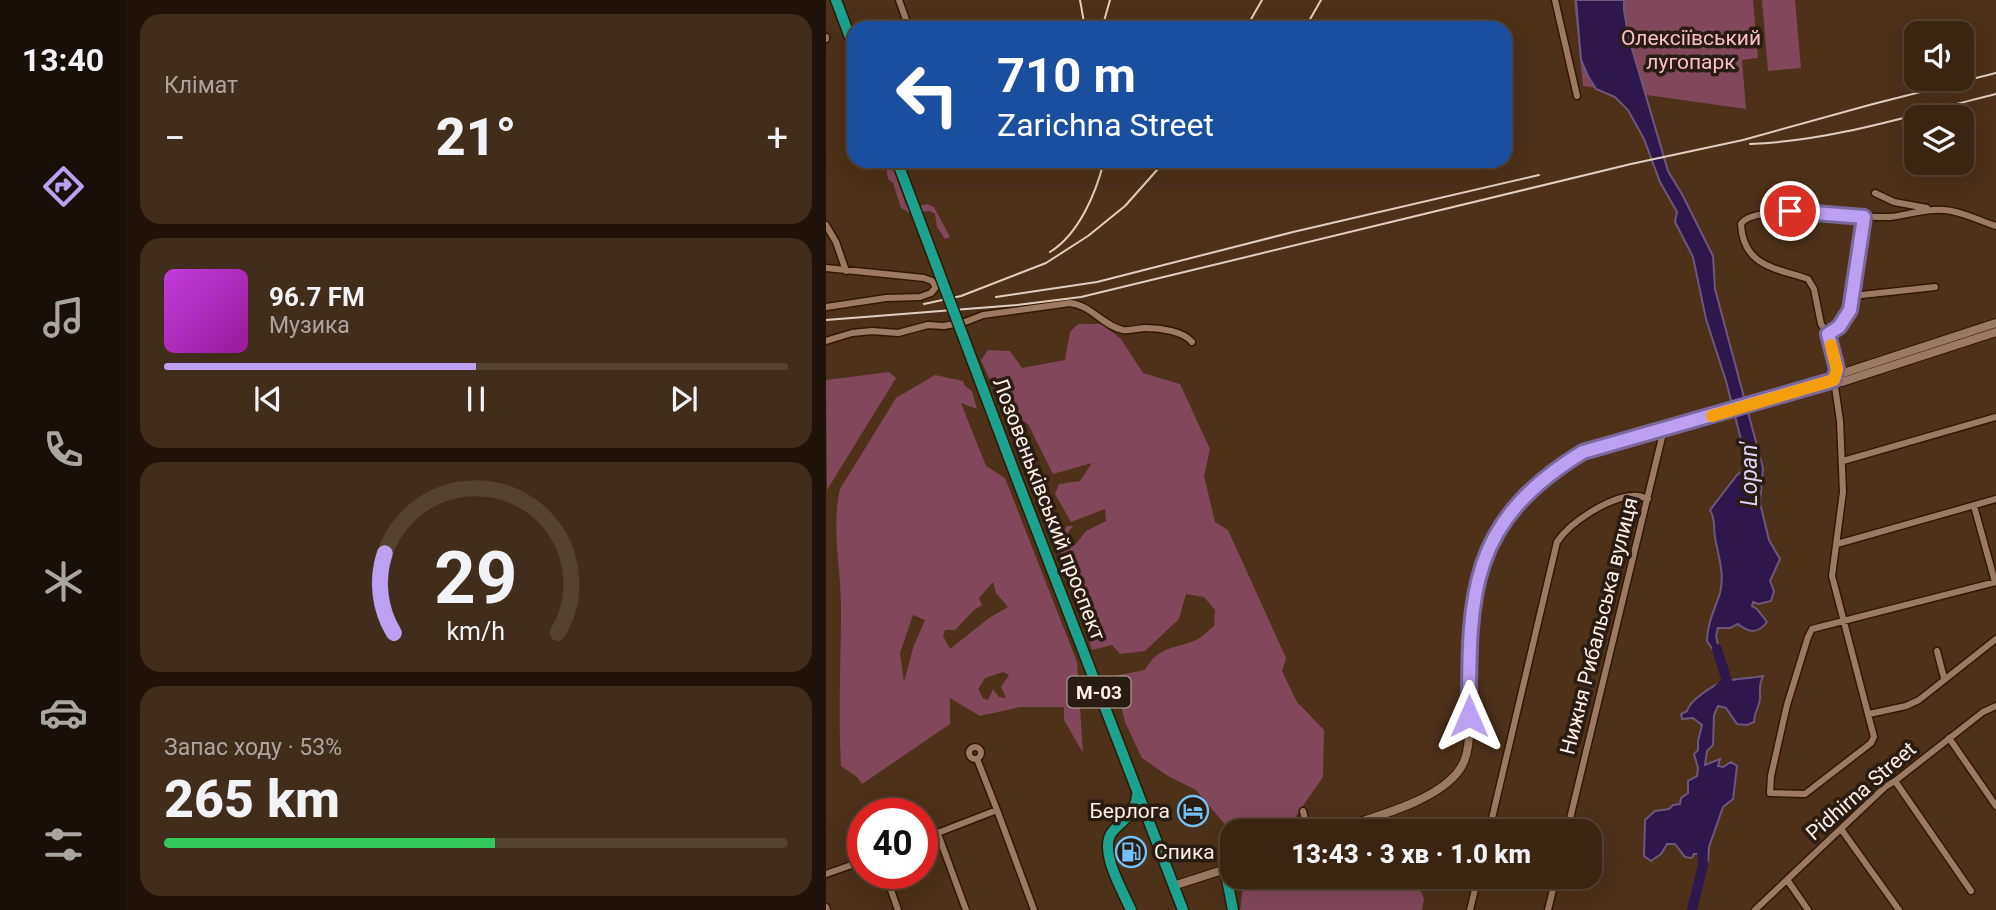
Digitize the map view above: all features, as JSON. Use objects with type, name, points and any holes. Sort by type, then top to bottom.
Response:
[{"type":"highway","points":[[836,0],[847,29]]},
{"type":"highway","name":"Лозовеньківський проспект","points":[[900,168],[1183,910]]},
{"type":"highway","points":[[1131,910],[1107,847],[1113,832],[1136,808],[1138,792]]},
{"type":"highway","points":[[1231,889],[1233,910]]},
{"type":"street","points":[[899,0],[906,21]]},
{"type":"street","points":[[1555,0],[1577,96]]},
{"type":"street","points":[[1875,193],[1894,202],[1950,210],[1996,226]]},
{"type":"street","points":[[1932,209],[1892,217],[1790,211],[1749,216],[1741,224],[1750,255],[1758,262],[1808,279],[1814,289],[1821,324],[1828,334],[1837,369],[1834,380],[1843,461],[1843,492],[1832,576],[1842,620],[1874,737],[1871,743],[1805,794],[1770,793],[1771,776],[1787,705],[1812,629],[1842,620],[1995,582],[1975,506]]},
{"type":"street","points":[[1828,334],[1839,327],[1850,310],[1864,217]]},
{"type":"street","points":[[826,225],[836,242],[846,271]]},
{"type":"street","points":[[826,268],[924,278],[932,281],[936,287],[931,293],[920,297],[886,298],[826,307]]},
{"type":"street","points":[[1852,294],[1935,287]]},
{"type":"street","points":[[826,341],[852,333],[898,333],[928,325],[944,326],[965,322],[983,314],[1070,303],[1092,310],[1106,322],[1123,330],[1149,328],[1186,335],[1192,342]]},
{"type":"street","points":[[1366,819],[1442,788],[1459,771],[1469,742],[1469,640],[1480,569],[1488,548],[1521,502],[1550,473],[1583,452],[1834,380],[1840,374],[1996,323]]},
{"type":"street","points":[[1834,380],[1842,382],[1996,332]]},
{"type":"street","points":[[1843,461],[1996,417]]},
{"type":"street","name":"Нижня Рибальська вулиця","points":[[1570,819],[1664,429]]},
{"type":"street","points":[[1492,819],[1557,542],[1562,533],[1587,514],[1630,495],[1648,499]]},
{"type":"street","points":[[1837,544],[1996,499]]},
{"type":"street","points":[[1869,714],[1906,706],[1929,692],[1996,639]]},
{"type":"street","points":[[1937,652],[1944,678]]},
{"type":"street","name":"Pidhirna Street","points":[[1755,910],[1885,787],[1983,712],[1996,706]]},
{"type":"street","points":[[1949,738],[1996,806]]},
{"type":"street","points":[[977,759],[1034,910]]},
{"type":"street","points":[[1895,781],[1971,891]]},
{"type":"street","points":[[967,910],[938,834],[997,810]]},
{"type":"street","points":[[1303,811],[1305,819]]},
{"type":"street","points":[[1841,829],[1899,910]]},
{"type":"street","points":[[826,874],[847,867]]},
{"type":"street","points":[[1173,886],[1220,871]]},
{"type":"street","points":[[1788,881],[1808,910]]},
{"type":"street","points":[[891,889],[898,910]]},
{"type":"street","points":[[1470,910],[1475,889]]},
{"type":"street","points":[[1548,910],[1553,889]]},
{"type":"green space","name":"Олексіївський лугопарк","points":[[1574,0],[1753,0],[1758,58],[1742,60],[1746,109],[1583,86]]},
{"type":"green space","points":[[1762,0],[1795,0],[1801,68],[1768,71]]},
{"type":"green space","points":[[886,168],[893,168],[906,205],[910,208],[927,204],[934,207],[950,237],[945,239],[937,227],[935,214],[930,211],[910,213],[901,208],[893,183],[888,179]]},
{"type":"green space","points":[[1078,324],[1102,324],[1121,339],[1143,373],[1180,384],[1210,449],[1204,476],[1215,522],[1228,530],[1286,658],[1282,671],[1297,702],[1324,730],[1323,777],[1294,819],[1220,819],[1196,790],[1168,776],[1142,758],[1125,722],[1114,676],[1145,670],[1161,652],[1201,637],[1214,626],[1215,610],[1204,597],[1186,594],[1179,619],[1145,651],[1120,654],[1112,645],[1092,650],[1057,540],[1067,526],[1073,526],[1063,538],[1075,545],[1086,531],[1106,521],[1105,509],[1071,522],[1055,494],[1059,484],[1080,481],[1092,463],[1053,474],[1028,424],[1003,409],[981,360],[988,350],[1010,351],[1022,368],[1065,360],[1070,332]]},
{"type":"green space","points":[[889,372],[896,378],[827,490],[826,380]]},
{"type":"green space","points":[[935,375],[963,381],[972,391],[977,409],[961,403],[986,466],[1005,478],[1077,662],[1083,753],[1064,720],[1064,707],[1020,707],[980,716],[950,698],[950,724],[862,784],[841,766],[841,593],[836,533],[837,504],[840,489],[896,398]],"holes":[[[993,582],[996,593],[1008,607],[989,618],[950,649],[943,636],[945,630],[955,630],[982,605],[979,598]],[[913,615],[925,620],[913,648],[904,682],[900,653]],[[1003,672],[1009,675],[1001,687],[1006,698],[999,697],[993,689],[988,700],[983,698],[978,689],[985,678]]]},
{"type":"green space","points":[[1243,889],[1420,889],[1424,899],[1422,910],[1240,910]]},
{"type":"water","points":[[1576,0],[1624,0],[1628,35],[1668,171],[1713,256],[1715,289],[1763,468],[1760,503],[1769,540],[1780,559],[1770,581],[1774,591],[1771,601],[1759,604],[1753,602],[1752,606],[1767,622],[1760,629],[1750,630],[1738,624],[1730,628],[1718,628],[1716,636],[1722,663],[1707,641],[1722,579],[1714,520],[1710,510],[1744,470],[1746,459],[1726,381],[1706,319],[1693,257],[1675,222],[1677,212],[1660,182],[1644,139],[1628,110],[1615,97],[1596,89],[1588,76],[1581,60]]},
{"type":"water","points":[[1763,676],[1754,722],[1747,725],[1737,724],[1726,708],[1718,706],[1714,715],[1713,745],[1707,751],[1705,765],[1720,759],[1718,766],[1723,767],[1731,762],[1737,766],[1733,799],[1723,807],[1709,847],[1708,861],[1703,865],[1699,854],[1694,854],[1692,858],[1685,857],[1675,844],[1667,844],[1661,854],[1651,861],[1644,856],[1645,820],[1655,811],[1680,804],[1681,798],[1688,793],[1688,781],[1697,776],[1694,754],[1698,750],[1702,725],[1693,718],[1682,719],[1681,714],[1687,711],[1696,698],[1722,682]]},
{"type":"waterway","name":"Lopan'","points":[[1717,649],[1727,681],[1719,689]]},
{"type":"waterway","name":"Lopan'","points":[[1692,910],[1703,865],[1702,852]]},
{"type":"railway","points":[[1080,0],[1084,21]]},
{"type":"railway","points":[[1104,21],[1110,0]]},
{"type":"railway","points":[[1250,21],[1262,0]]},
{"type":"railway","points":[[1309,21],[1321,0]]},
{"type":"railway","points":[[826,320],[1017,305],[1081,297],[1631,164],[1743,140],[1996,73]]},
{"type":"railway","points":[[1750,144],[1843,132],[1996,94]]},
{"type":"railway","points":[[1050,252],[1070,235],[1078,224],[1102,168]]},
{"type":"railway","points":[[924,304],[961,296],[1046,263],[1088,236],[1125,206],[1159,168]]},
{"type":"railway","points":[[996,297],[1097,282],[1293,232],[1539,175]]},
{"type":"slow traffic","points":[[1712,416],[1834,380],[1837,369],[1831,345]]},
{"type":"place","name":"Берлога","points":[[1193,811]]},
{"type":"place","name":"Спика","points":[[1131,852]]},
{"type":"route","points":[[1469,716],[1469,640],[1474,593],[1480,569],[1488,548],[1502,527],[1521,502],[1550,473],[1583,452],[1834,380],[1837,369],[1828,334],[1839,327],[1850,310],[1864,217],[1790,211]]}]
